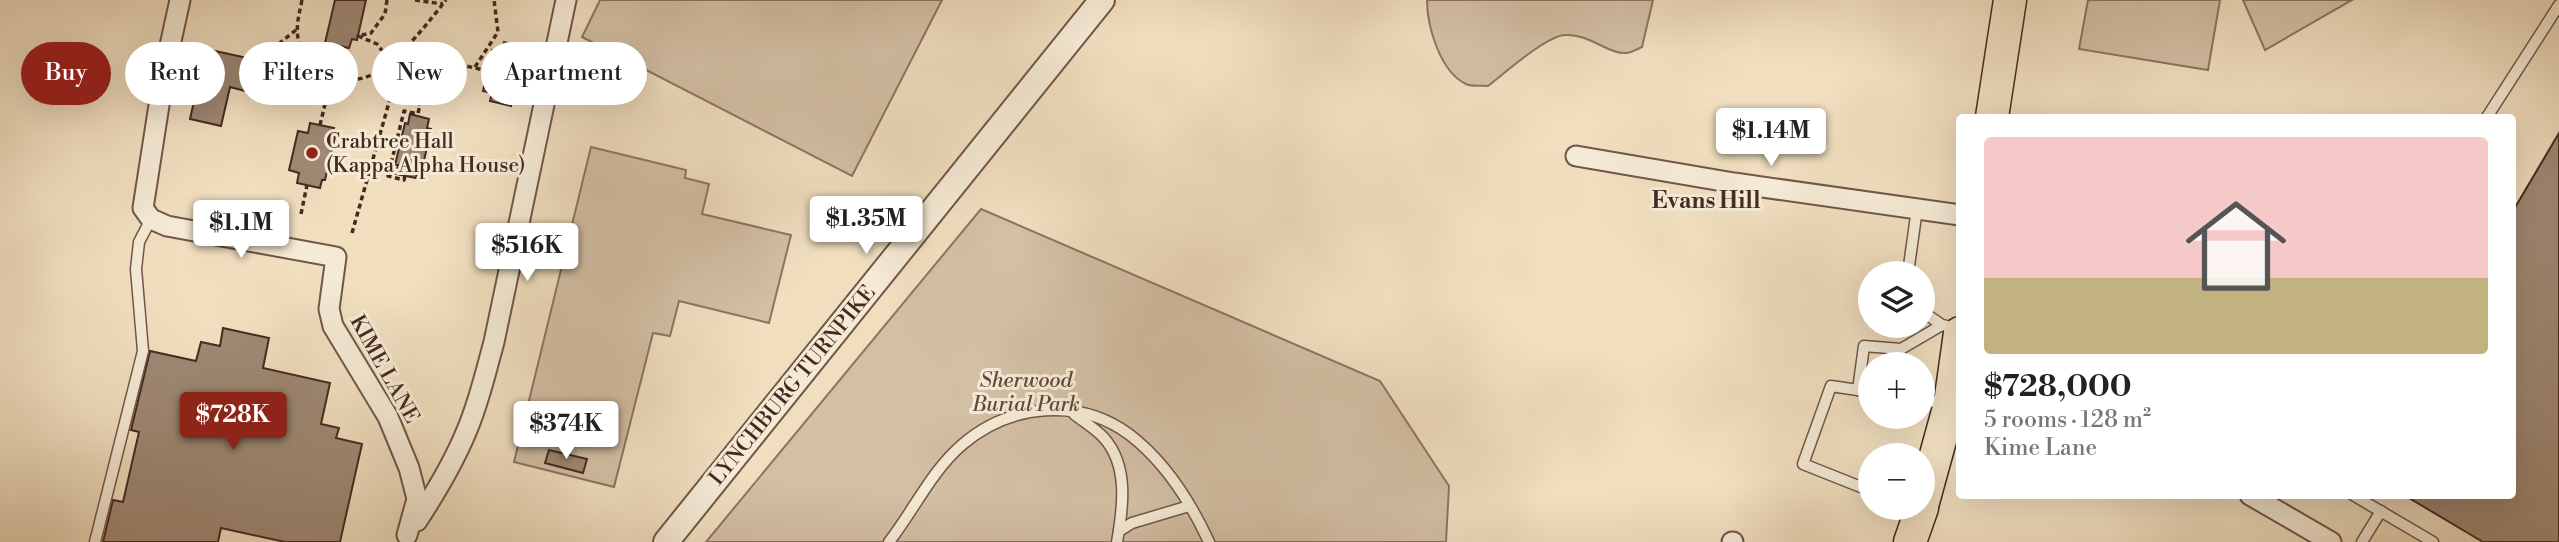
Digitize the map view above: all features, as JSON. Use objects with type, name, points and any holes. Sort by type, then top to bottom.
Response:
[{"type":"main road","points":[[1992,114],[2010,0]]},
{"type":"main road","points":[[1929,443],[1951,329]]},
{"type":"main road","points":[[1910,542],[1916,520]]},
{"type":"street","points":[[151,219],[143,208],[164,73],[180,0]]},
{"type":"street","name":"KIME LANE","points":[[405,539],[439,487],[467,431],[480,393],[494,342],[566,0]]},
{"type":"street","name":"LYNCHBURG TURNPIKE","points":[[666,542],[1102,0]]},
{"type":"street","points":[[1576,156],[1734,183],[1956,214]]},
{"type":"street","name":"KIME LANE","points":[[151,219],[167,226],[336,257],[329,309],[333,326],[388,417],[409,468],[417,499],[405,539]]},
{"type":"street","points":[[2257,499],[2331,542]]},
{"type":"lane","points":[[2489,114],[2559,5]]},
{"type":"lane","points":[[1910,261],[1917,209]]},
{"type":"lane","points":[[95,542],[143,351],[136,269],[139,242],[151,219]]},
{"type":"lane","points":[[1935,319],[1951,329]]},
{"type":"lane","points":[[1863,352],[1864,346],[1901,349],[1951,329]]},
{"type":"lane","points":[[1858,390],[1831,386],[1803,464],[1858,486]]},
{"type":"lane","points":[[889,542],[942,465],[978,432],[1003,418],[1025,411],[1047,409],[1071,411],[1106,421],[1130,435],[1166,471],[1209,542]]},
{"type":"lane","points":[[1071,411],[1105,439],[1122,473],[1118,537]]},
{"type":"lane","points":[[2360,499],[2433,542]]},
{"type":"lane","points":[[1118,537],[1132,523],[1189,506]]},
{"type":"lane","points":[[2362,542],[2381,511]]},
{"type":"path","points":[[298,42],[297,30],[302,0]]},
{"type":"path","points":[[372,42],[358,36],[371,33],[384,14],[387,0]]},
{"type":"path","points":[[415,0],[444,2]]},
{"type":"path","points":[[475,67],[498,32],[494,0]]},
{"type":"path","points":[[409,42],[444,2]]},
{"type":"path","points":[[282,42],[297,30]]},
{"type":"path","points":[[467,65],[481,69]]},
{"type":"path","points":[[320,125],[325,105]]},
{"type":"path","points":[[352,233],[388,105]]},
{"type":"path","points":[[405,176],[404,180],[388,176],[404,111],[418,115],[420,105]]},
{"type":"path","points":[[379,139],[398,144]]},
{"type":"path","points":[[301,214],[307,185]]},
{"type":"green space","points":[[600,0],[942,0],[852,176],[647,70],[647,42],[592,42],[582,37]]},
{"type":"green space","points":[[1427,0],[1653,0],[1642,47],[1629,53],[1620,53],[1582,37],[1557,37],[1537,48],[1488,86],[1466,84],[1449,69],[1432,35]]},
{"type":"green space","points":[[2088,0],[2220,0],[2208,70],[2079,49]]},
{"type":"green space","points":[[2243,0],[2352,0],[2265,50]]},
{"type":"green space","points":[[591,147],[686,170],[685,178],[709,184],[702,214],[791,235],[769,323],[679,301],[670,336],[653,333],[614,487],[514,462]]},
{"type":"green space","name":"Sherwood Burial Park","points":[[981,209],[1380,381],[1449,486],[1446,542],[706,542]]},
{"type":"building","points":[[335,0],[366,0],[357,40],[325,42]]},
{"type":"building","points":[[225,53],[239,56],[239,89],[230,87],[221,126],[190,119],[193,105],[225,105]]},
{"type":"building","points":[[410,114],[429,119],[427,128],[431,129],[422,170],[418,169],[416,178],[396,174],[398,165],[395,165],[405,123],[408,124]]},
{"type":"building","name":"Crabtree Hall (Kappa Alpha House)","points":[[310,123],[334,128],[332,136],[335,137],[325,180],[322,180],[320,188],[297,183],[299,173],[289,170],[298,131],[308,133]]},
{"type":"building","points":[[2559,133],[2559,542],[2483,542],[2411,499],[2516,499],[2516,206]]},
{"type":"building","points":[[223,328],[269,338],[263,368],[330,383],[321,424],[339,428],[336,438],[362,444],[340,542],[285,542],[221,528],[218,542],[103,542],[113,500],[123,502],[139,432],[131,430],[150,351],[196,361],[201,342],[220,346]]},
{"type":"building","points":[[549,450],[587,459],[583,473],[545,463]]},
{"type":"place","name":"Crabtree Hall (Kappa Alpha House)","points":[[312,153]]},
{"type":"district","name":"Evans Hill","points":[[1706,200]]}]
